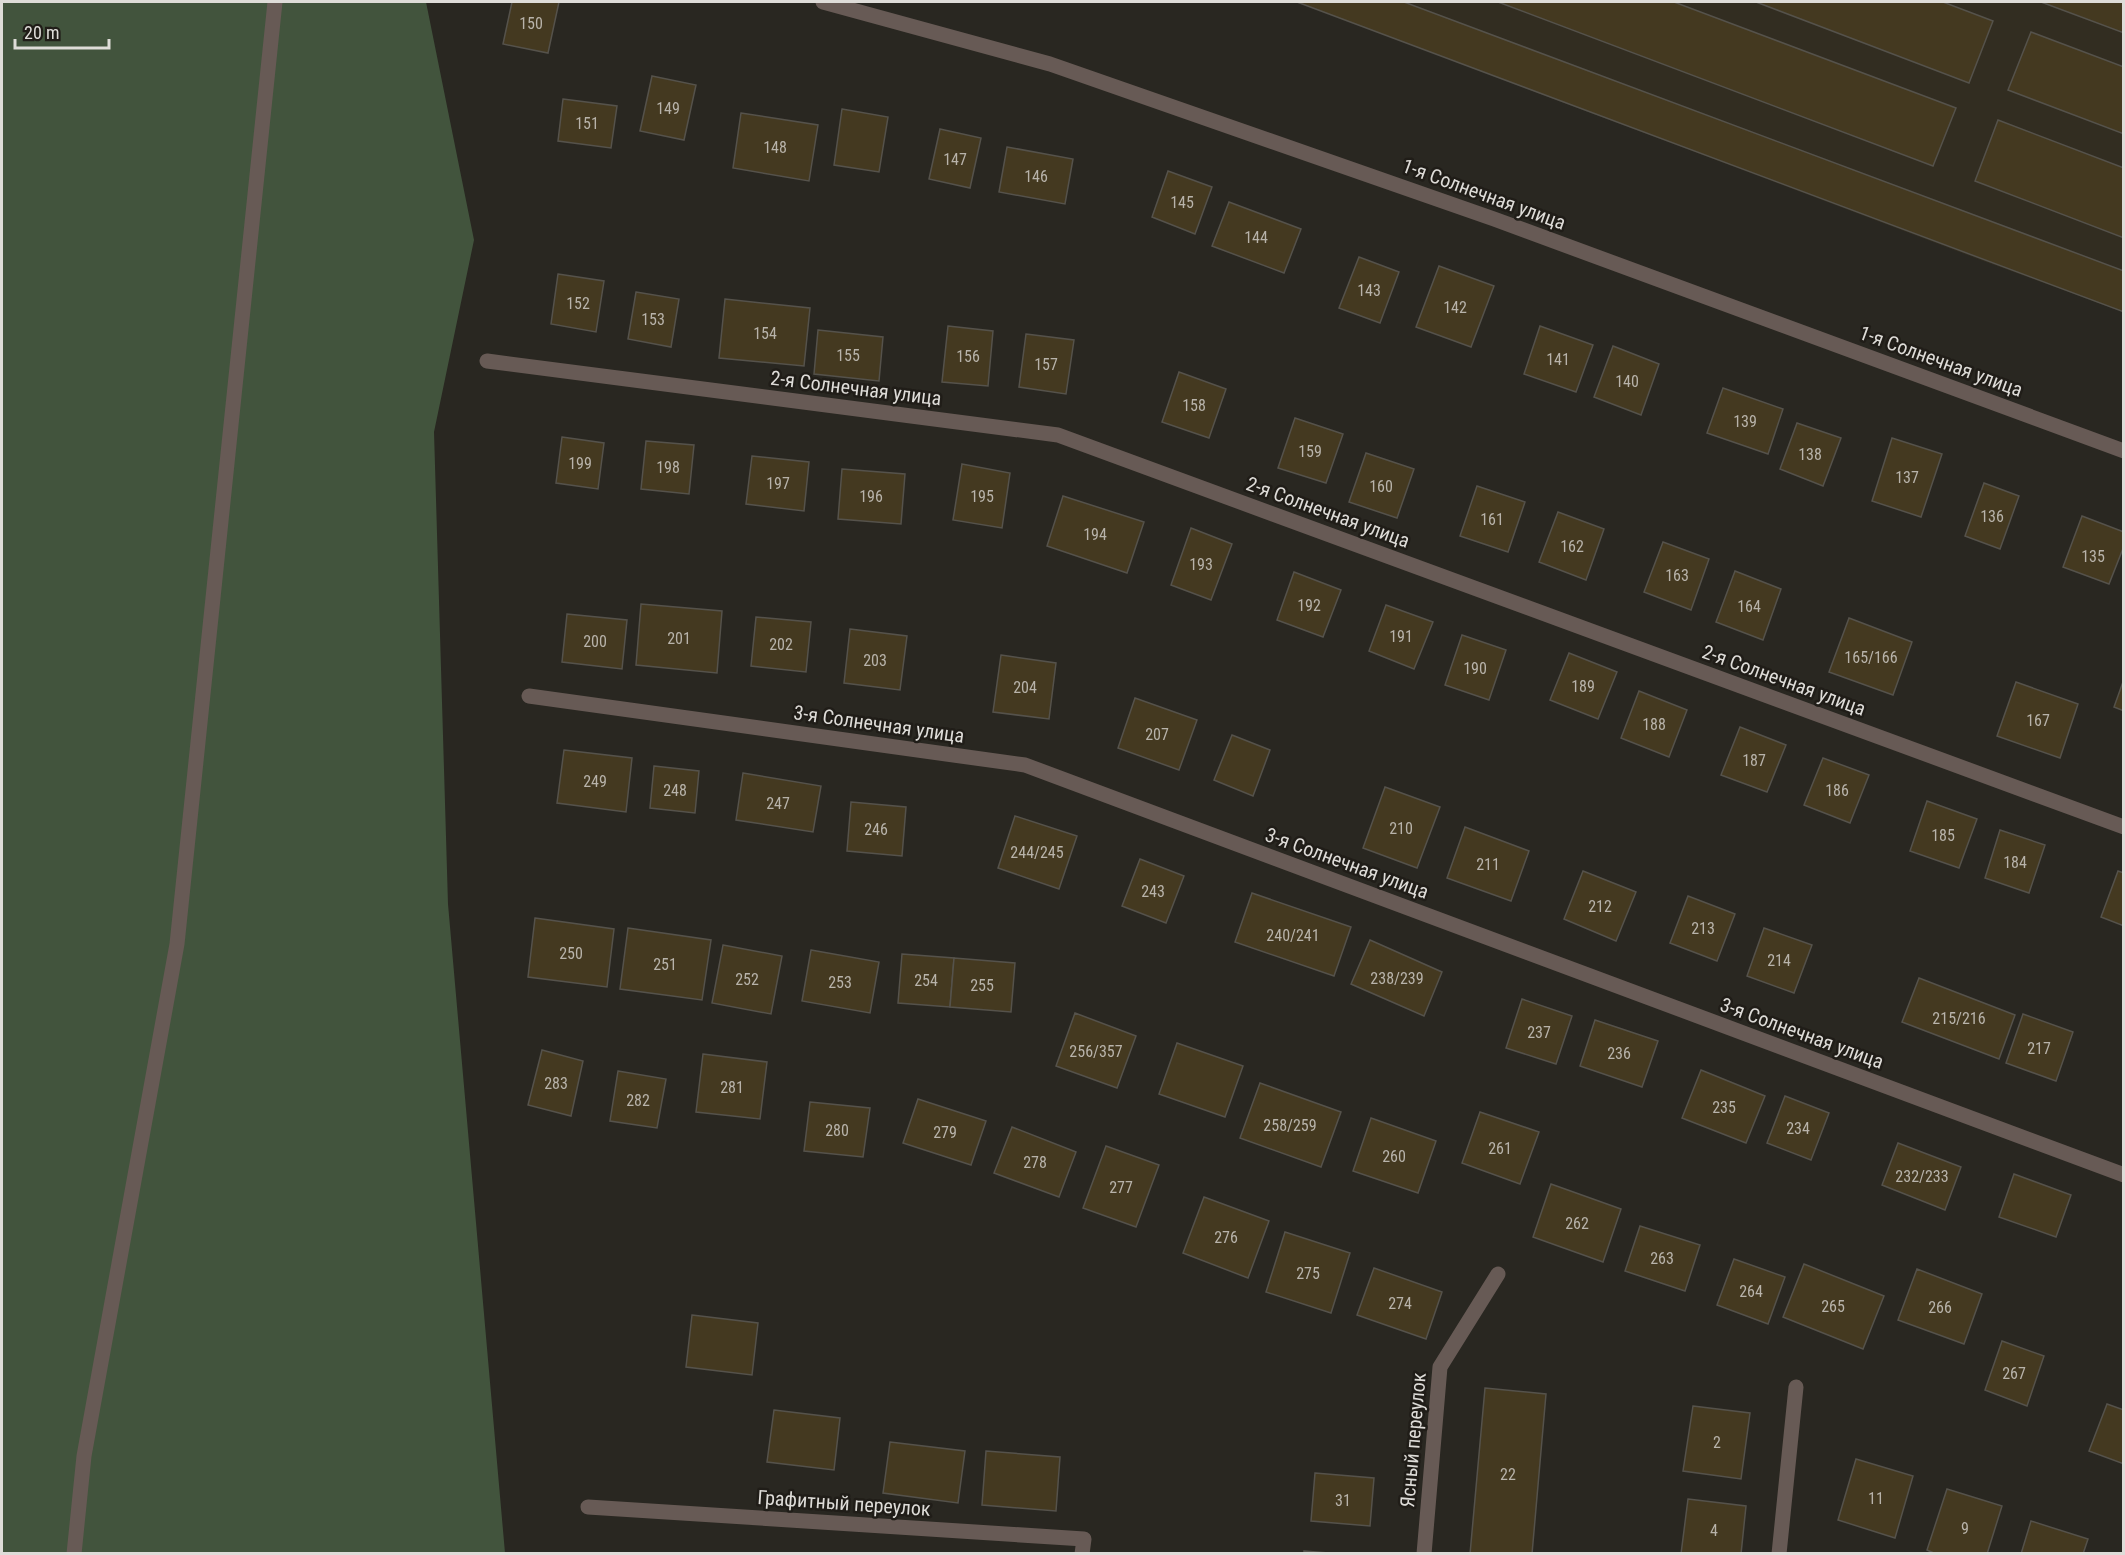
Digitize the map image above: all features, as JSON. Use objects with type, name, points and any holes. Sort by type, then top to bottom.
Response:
[{"type":"street","points":[[74,1554],[84,1456],[177,944],[275,2]]},
{"type":"street","name":"1-я Солнечная улица","points":[[823,2],[1061,68],[1506,223],[2124,451]]},
{"type":"street","name":"2-я Солнечная улица","points":[[487,361],[1058,435],[2124,827]]},
{"type":"street","name":"3-я Солнечная улица","points":[[529,696],[1025,765],[2124,1175]]},
{"type":"street","name":"Ясный переулок","points":[[1424,1554],[1440,1366],[1498,1274]]},
{"type":"street","points":[[1779,1554],[1796,1387]]},
{"type":"street","name":"Графитный переулок","points":[[588,1507],[1084,1539],[1082,1554]]},
{"type":"shaded area","points":[[1297,2],[2123,2],[2123,312],[1983,261]]},
{"type":"green space","points":[[2,2],[426,2],[474,240],[434,432],[448,904],[505,1553],[2,1554]]},
{"type":"building","points":[[512,2],[559,2],[548,53],[503,44]]},
{"type":"building","points":[[1297,2],[1404,2],[2124,271],[2124,312]]},
{"type":"building","points":[[1498,2],[1674,2],[1956,108],[1933,166]]},
{"type":"building","points":[[1756,2],[1943,2],[1993,21],[1969,83]]},
{"type":"building","points":[[2041,2],[2124,2],[2124,33]]},
{"type":"building","points":[[2031,32],[2124,67],[2124,134],[2008,90]]},
{"type":"building","points":[[652,76],[696,85],[684,140],[640,131]]},
{"type":"building","points":[[563,99],[617,106],[611,148],[558,141]]},
{"type":"building","points":[[842,109],[888,117],[879,172],[834,165]]},
{"type":"building","points":[[741,113],[818,125],[809,181],[733,168]]},
{"type":"building","points":[[1998,120],[2124,168],[2124,238],[1975,181]]},
{"type":"building","points":[[940,129],[981,138],[970,188],[929,179]]},
{"type":"building","points":[[1007,147],[1073,159],[1065,204],[999,192]]},
{"type":"building","points":[[1168,171],[1212,187],[1195,234],[1152,217]]},
{"type":"building","points":[[1229,202],[1301,229],[1284,273],[1212,246]]},
{"type":"building","points":[[1359,257],[1399,272],[1380,323],[1339,308]]},
{"type":"building","points":[[1439,266],[1494,286],[1471,347],[1416,327]]},
{"type":"building","points":[[558,274],[604,281],[596,332],[551,324]]},
{"type":"building","points":[[636,292],[679,299],[671,347],[628,339]]},
{"type":"building","points":[[725,299],[810,308],[804,366],[719,358]]},
{"type":"building","points":[[948,326],[993,331],[988,386],[942,382]]},
{"type":"building","points":[[1540,326],[1593,345],[1576,392],[1524,374]]},
{"type":"building","points":[[818,330],[883,337],[879,381],[814,374]]},
{"type":"building","points":[[1026,334],[1074,340],[1066,394],[1019,387]]},
{"type":"building","points":[[1613,346],[1659,364],[1641,415],[1594,397]]},
{"type":"building","points":[[1179,372],[1226,389],[1209,438],[1162,422]]},
{"type":"building","points":[[1723,388],[1783,409],[1768,454],[1707,433]]},
{"type":"building","points":[[1295,418],[1343,434],[1326,483],[1278,468]]},
{"type":"building","points":[[1797,423],[1841,438],[1823,486],[1780,469]]},
{"type":"building","points":[[562,437],[604,443],[598,489],[556,483]]},
{"type":"building","points":[[1892,438],[1942,454],[1921,517],[1872,501]]},
{"type":"building","points":[[646,441],[694,445],[689,494],[641,489]]},
{"type":"building","points":[[1366,453],[1414,469],[1397,518],[1349,502]]},
{"type":"building","points":[[752,456],[809,462],[804,511],[746,504]]},
{"type":"building","points":[[962,464],[1010,473],[1002,528],[953,520]]},
{"type":"building","points":[[842,469],[905,474],[901,524],[838,519]]},
{"type":"building","points":[[1984,483],[2019,496],[2000,549],[1965,536]]},
{"type":"building","points":[[1477,486],[1525,502],[1508,552],[1460,536]]},
{"type":"building","points":[[1063,496],[1144,522],[1127,573],[1047,546]]},
{"type":"building","points":[[1558,512],[1604,529],[1586,580],[1539,562]]},
{"type":"building","points":[[2082,516],[2124,532],[2124,546],[2109,584],[2063,567]]},
{"type":"building","points":[[1191,528],[1232,544],[1211,600],[1171,585]]},
{"type":"building","points":[[1663,542],[1709,559],[1691,610],[1644,592]]},
{"type":"building","points":[[1735,571],[1781,589],[1763,640],[1716,622]]},
{"type":"building","points":[[1294,572],[1341,590],[1323,637],[1277,620]]},
{"type":"building","points":[[641,604],[722,611],[717,673],[636,665]]},
{"type":"building","points":[[1386,605],[1433,622],[1414,669],[1369,651]]},
{"type":"building","points":[[567,614],[627,620],[622,669],[562,662]]},
{"type":"building","points":[[756,617],[811,622],[806,672],[751,666]]},
{"type":"building","points":[[1849,618],[1912,642],[1893,695],[1829,672]]},
{"type":"building","points":[[850,629],[907,636],[900,690],[844,683]]},
{"type":"building","points":[[1462,635],[1506,650],[1489,700],[1445,685]]},
{"type":"building","points":[[1569,653],[1617,672],[1598,719],[1550,700]]},
{"type":"building","points":[[1001,655],[1056,663],[1049,719],[993,712]]},
{"type":"building","points":[[2124,679],[2124,711],[2114,707]]},
{"type":"building","points":[[2016,682],[2078,704],[2060,758],[1997,736]]},
{"type":"building","points":[[1639,691],[1687,710],[1669,757],[1621,738]]},
{"type":"building","points":[[1135,698],[1197,720],[1179,770],[1118,748]]},
{"type":"building","points":[[1740,727],[1786,745],[1767,792],[1721,775]]},
{"type":"building","points":[[1232,735],[1270,750],[1253,796],[1214,780]]},
{"type":"building","points":[[564,750],[632,758],[626,812],[557,803]]},
{"type":"building","points":[[1823,758],[1869,775],[1850,823],[1804,805]]},
{"type":"building","points":[[654,766],[699,771],[695,813],[650,808]]},
{"type":"building","points":[[743,773],[821,786],[813,832],[736,820]]},
{"type":"building","points":[[1385,787],[1440,807],[1417,868],[1363,848]]},
{"type":"building","points":[[1927,801],[1977,819],[1959,868],[1910,851]]},
{"type":"building","points":[[851,802],[906,807],[902,856],[847,851]]},
{"type":"building","points":[[1015,816],[1077,836],[1059,889],[998,868]]},
{"type":"building","points":[[1465,827],[1529,851],[1511,901],[1447,878]]},
{"type":"building","points":[[2000,830],[2045,845],[2029,893],[1985,878]]},
{"type":"building","points":[[1140,859],[1184,876],[1166,923],[1122,906]]},
{"type":"building","points":[[1583,871],[1636,892],[1616,941],[1564,919]]},
{"type":"building","points":[[2118,871],[2124,873],[2124,926],[2101,917]]},
{"type":"building","points":[[1252,893],[1351,927],[1334,976],[1235,942]]},
{"type":"building","points":[[1688,896],[1735,914],[1717,961],[1670,943]]},
{"type":"building","points":[[535,918],[614,929],[607,987],[528,977]]},
{"type":"building","points":[[628,928],[711,940],[702,1000],[620,989]]},
{"type":"building","points":[[1764,928],[1812,945],[1794,993],[1747,976]]},
{"type":"building","points":[[1370,940],[1442,972],[1424,1016],[1351,984]]},
{"type":"building","points":[[723,945],[782,956],[771,1014],[712,1003]]},
{"type":"building","points":[[811,950],[879,962],[870,1013],[802,1001]]},
{"type":"building","points":[[902,954],[954,958],[950,1007],[898,1003]]},
{"type":"building","points":[[954,958],[1015,963],[1011,1012],[950,1007]]},
{"type":"building","points":[[1919,978],[2015,1015],[1999,1059],[1902,1022]]},
{"type":"building","points":[[1522,999],[1572,1016],[1556,1064],[1506,1048]]},
{"type":"building","points":[[1075,1013],[1136,1036],[1117,1088],[1056,1066]]},
{"type":"building","points":[[2023,1014],[2073,1032],[2056,1081],[2006,1063]]},
{"type":"building","points":[[1595,1020],[1658,1041],[1642,1087],[1580,1066]]},
{"type":"building","points":[[1177,1043],[1243,1066],[1225,1117],[1159,1094]]},
{"type":"building","points":[[542,1050],[583,1061],[571,1116],[528,1105]]},
{"type":"building","points":[[703,1054],[767,1062],[760,1119],[696,1112]]},
{"type":"building","points":[[1701,1070],[1765,1096],[1746,1143],[1682,1118]]},
{"type":"building","points":[[618,1071],[666,1079],[657,1128],[610,1121]]},
{"type":"building","points":[[1260,1083],[1341,1112],[1321,1167],[1240,1138]]},
{"type":"building","points":[[1785,1096],[1829,1113],[1811,1160],[1767,1143]]},
{"type":"building","points":[[918,1099],[986,1121],[971,1165],[903,1143]]},
{"type":"building","points":[[810,1102],[870,1108],[863,1157],[804,1151]]},
{"type":"building","points":[[1480,1112],[1539,1132],[1520,1184],[1462,1163]]},
{"type":"building","points":[[1371,1118],[1436,1141],[1418,1193],[1353,1171]]},
{"type":"building","points":[[1012,1127],[1076,1152],[1059,1197],[994,1173]]},
{"type":"building","points":[[1898,1143],[1961,1167],[1945,1210],[1882,1185]]},
{"type":"building","points":[[1106,1146],[1159,1165],[1136,1227],[1083,1208]]},
{"type":"building","points":[[2014,1174],[2071,1195],[2056,1237],[1999,1217]]},
{"type":"building","points":[[1551,1184],[1621,1209],[1603,1262],[1533,1237]]},
{"type":"building","points":[[1204,1197],[1269,1221],[1248,1278],[1183,1253]]},
{"type":"building","points":[[1640,1226],[1700,1245],[1685,1291],[1625,1271]]},
{"type":"building","points":[[1285,1232],[1350,1253],[1331,1313],[1266,1292]]},
{"type":"building","points":[[1734,1259],[1785,1277],[1768,1324],[1717,1305]]},
{"type":"building","points":[[1804,1264],[1884,1296],[1863,1349],[1783,1317]]},
{"type":"building","points":[[1374,1268],[1442,1292],[1426,1339],[1357,1315]]},
{"type":"building","points":[[1917,1269],[1982,1294],[1964,1344],[1898,1320]]},
{"type":"building","points":[[692,1315],[758,1323],[752,1375],[686,1367]]},
{"type":"building","points":[[2002,1341],[2044,1356],[2027,1406],[1985,1390]]},
{"type":"building","points":[[1485,1388],[1546,1394],[1532,1554],[1470,1554]]},
{"type":"building","points":[[2107,1404],[2124,1410],[2124,1464],[2089,1451]]},
{"type":"building","points":[[1693,1406],[1750,1413],[1741,1479],[1683,1471]]},
{"type":"building","points":[[774,1410],[840,1418],[834,1470],[767,1462]]},
{"type":"building","points":[[890,1442],[965,1451],[958,1503],[883,1493]]},
{"type":"building","points":[[986,1451],[1060,1457],[1056,1511],[982,1505]]},
{"type":"building","points":[[1856,1459],[1913,1476],[1895,1538],[1838,1520]]},
{"type":"building","points":[[1315,1473],[1374,1478],[1370,1526],[1311,1521]]},
{"type":"building","points":[[1947,1489],[2002,1506],[1987,1554],[1936,1554],[1927,1550]]},
{"type":"building","points":[[1688,1499],[1746,1506],[1741,1554],[1681,1554]]},
{"type":"building","points":[[2031,1521],[2088,1539],[2083,1554],[2021,1554]]},
{"type":"building","points":[[1304,1551],[1341,1554],[1304,1554]]}]
